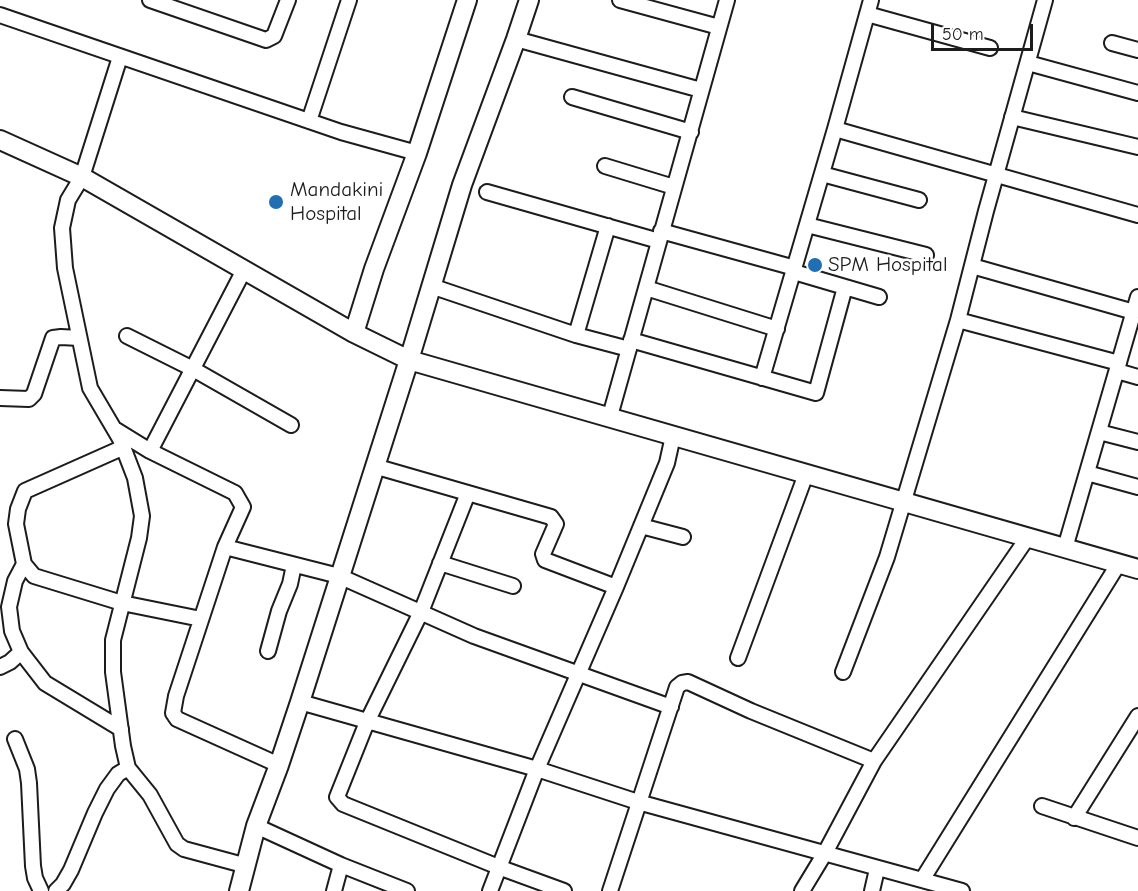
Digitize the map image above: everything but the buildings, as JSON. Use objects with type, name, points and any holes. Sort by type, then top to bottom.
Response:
[{"type":"street","points":[[150,0],[266,40],[274,36],[288,0]]},
{"type":"street","points":[[191,14],[197,0]]},
{"type":"street","points":[[309,121],[349,0]]},
{"type":"street","points":[[354,333],[374,269],[417,153],[467,0]]},
{"type":"street","points":[[239,891],[256,826],[300,702],[462,185],[529,0]]},
{"type":"street","points":[[620,0],[719,27]]},
{"type":"street","points":[[610,416],[691,132],[700,90],[728,0]]},
{"type":"street","points":[[762,378],[871,0]]},
{"type":"street","points":[[843,672],[887,557],[958,320],[1045,0]]},
{"type":"street","points":[[867,14],[990,48]]},
{"type":"street","points":[[0,15],[340,132],[417,153]]},
{"type":"street","points":[[516,39],[700,90]]},
{"type":"street","points":[[1112,43],[1138,50]]},
{"type":"street","points":[[120,57],[82,177],[68,200],[62,228],[64,268],[90,388],[124,447],[135,478],[142,516],[139,538],[113,640],[113,672],[121,729],[128,768],[150,795],[177,844],[184,849],[247,866]]},
{"type":"street","points":[[1028,63],[1138,93]]},
{"type":"street","points":[[572,97],[691,132]]},
{"type":"street","points":[[1012,117],[1138,147]]},
{"type":"street","points":[[835,129],[1138,214]]},
{"type":"street","points":[[0,140],[82,177],[354,333],[409,360],[1138,569]]},
{"type":"street","points":[[605,166],[674,187]]},
{"type":"street","points":[[822,174],[919,200]]},
{"type":"street","points":[[487,192],[608,226],[660,236],[794,270],[879,297]]},
{"type":"street","points":[[807,225],[926,255]]},
{"type":"street","points":[[576,335],[608,226]]},
{"type":"street","points":[[972,266],[1134,312]]},
{"type":"street","points":[[150,451],[244,270]]},
{"type":"street","points":[[431,286],[576,335],[630,345],[816,393],[845,287]]},
{"type":"street","points":[[646,288],[777,329]]},
{"type":"street","points":[[1065,548],[1138,297]]},
{"type":"street","points":[[958,320],[1118,367],[1138,377]]},
{"type":"street","points":[[127,336],[193,369],[291,425]]},
{"type":"street","points":[[0,398],[29,399],[34,394],[53,338],[79,338]]},
{"type":"street","points":[[114,429],[150,451],[236,493],[243,507],[225,547],[176,696],[173,713],[177,720],[279,765]]},
{"type":"street","points":[[1099,432],[1138,442]]},
{"type":"street","points":[[490,891],[501,868],[537,769],[667,463],[673,436]]},
{"type":"street","points":[[124,447],[25,491],[18,509],[16,524],[24,564],[34,576],[122,603],[201,619]]},
{"type":"street","points":[[374,466],[551,517],[556,524],[543,554],[545,560],[616,587]]},
{"type":"street","points":[[1087,472],[1138,487]]},
{"type":"street","points":[[738,658],[806,474]]},
{"type":"street","points":[[468,493],[421,612],[367,722],[337,796],[343,804],[564,891]]},
{"type":"street","points":[[641,526],[683,537]]},
{"type":"street","points":[[802,891],[874,761],[1028,537]]},
{"type":"street","points":[[225,547],[339,576],[474,636],[670,707]]},
{"type":"street","points":[[440,563],[513,586]]},
{"type":"street","points":[[922,880],[1119,563]]},
{"type":"street","points":[[24,564],[15,581],[9,607],[12,631],[21,652],[45,683],[121,729]]},
{"type":"street","points":[[268,651],[294,565]]},
{"type":"street","points":[[0,667],[21,652]]},
{"type":"street","points":[[610,891],[670,707],[677,687],[681,683],[688,682],[751,711],[874,761]]},
{"type":"street","points":[[300,702],[537,769],[638,802],[962,891]]},
{"type":"street","points":[[1074,818],[1138,716]]},
{"type":"street","points":[[15,739],[27,769],[33,866],[41,891]]},
{"type":"street","points":[[56,891],[71,870],[94,813],[107,789],[118,774],[128,768]]},
{"type":"street","points":[[1042,806],[1138,838]]},
{"type":"street","points":[[256,826],[341,865],[407,891]]},
{"type":"street","points":[[334,891],[341,865]]},
{"type":"street","points":[[872,891],[877,869]]},
{"type":"place","name":"Mandakini Hospital","points":[[276,202]]},
{"type":"place","name":"SPM Hospital","points":[[815,265]]}]
